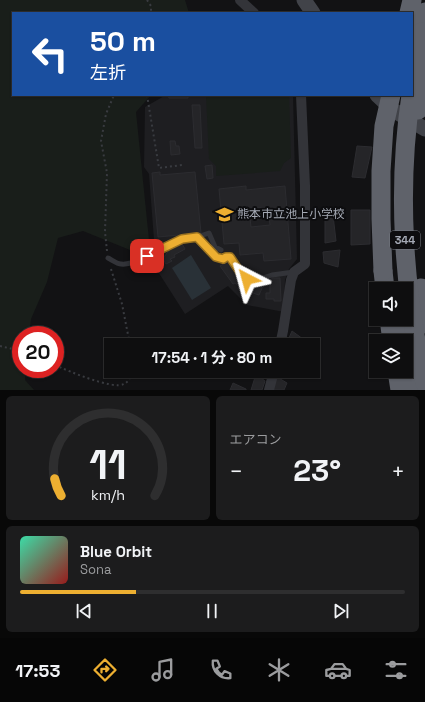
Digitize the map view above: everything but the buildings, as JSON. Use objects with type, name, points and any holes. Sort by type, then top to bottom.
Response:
[{"type":"highway","points":[[409,12],[412,0]]},
{"type":"highway","points":[[413,80],[425,12]]},
{"type":"highway","points":[[421,32],[416,200],[421,288],[425,324]]},
{"type":"highway","points":[[384,280],[381,219],[381,171],[384,126],[391,96]]},
{"type":"highway","name":"344","points":[[398,282],[394,185],[395,142],[400,96]]},
{"type":"highway","name":"344","points":[[411,96],[405,153],[404,232],[416,343],[425,383]]},
{"type":"highway","points":[[404,326],[416,390]]},
{"type":"highway","points":[[398,378],[400,390]]},
{"type":"main road","points":[[304,0],[312,12]]},
{"type":"main road","points":[[378,96],[393,110],[425,129]]},
{"type":"street","points":[[240,0],[253,12]]},
{"type":"street","points":[[282,338],[291,280],[294,272],[305,264],[306,254],[301,96]]},
{"type":"street","points":[[269,390],[272,378]]},
{"type":"lane","points":[[108,258],[120,264],[129,264],[182,239],[197,237],[209,233],[215,247],[221,250]]},
{"type":"lane","points":[[197,237],[216,257],[223,259],[230,257],[242,275],[247,279],[254,281],[272,275],[294,272]]},
{"type":"path","points":[[147,0],[151,6],[151,12]]},
{"type":"path","points":[[114,96],[106,114],[101,142],[107,174],[105,232],[108,258],[122,304],[129,338]]},
{"type":"path","points":[[147,96],[159,168],[182,165]]},
{"type":"path","points":[[0,346],[12,349]]},
{"type":"path","points":[[64,369],[88,379],[116,386],[124,384],[130,378]]},
{"type":"shaded area","points":[[0,0],[185,0],[189,12],[12,12],[12,96],[150,96],[136,112],[149,240],[135,252],[83,231],[58,238],[47,282],[31,319],[30,326],[12,326],[12,378],[25,378],[25,380],[34,390],[0,390]]},
{"type":"shaded area","name":"熊本市立池上小学校","points":[[164,96],[293,96],[297,259],[289,269],[285,280],[284,312],[247,305],[228,286],[185,314],[150,259],[155,253],[149,174],[144,167],[145,107]]},
{"type":"shaded area","points":[[206,96],[289,96],[291,158],[284,163],[280,171],[216,176],[216,166],[209,159]]},
{"type":"shaded area","points":[[191,255],[211,288],[192,300],[172,268]]},
{"type":"place","name":"熊本市立池上小学校","points":[[224,214]]},
{"type":"route","points":[[147,256],[182,239],[197,237],[216,257],[223,259],[230,257],[242,275],[247,279]]}]
